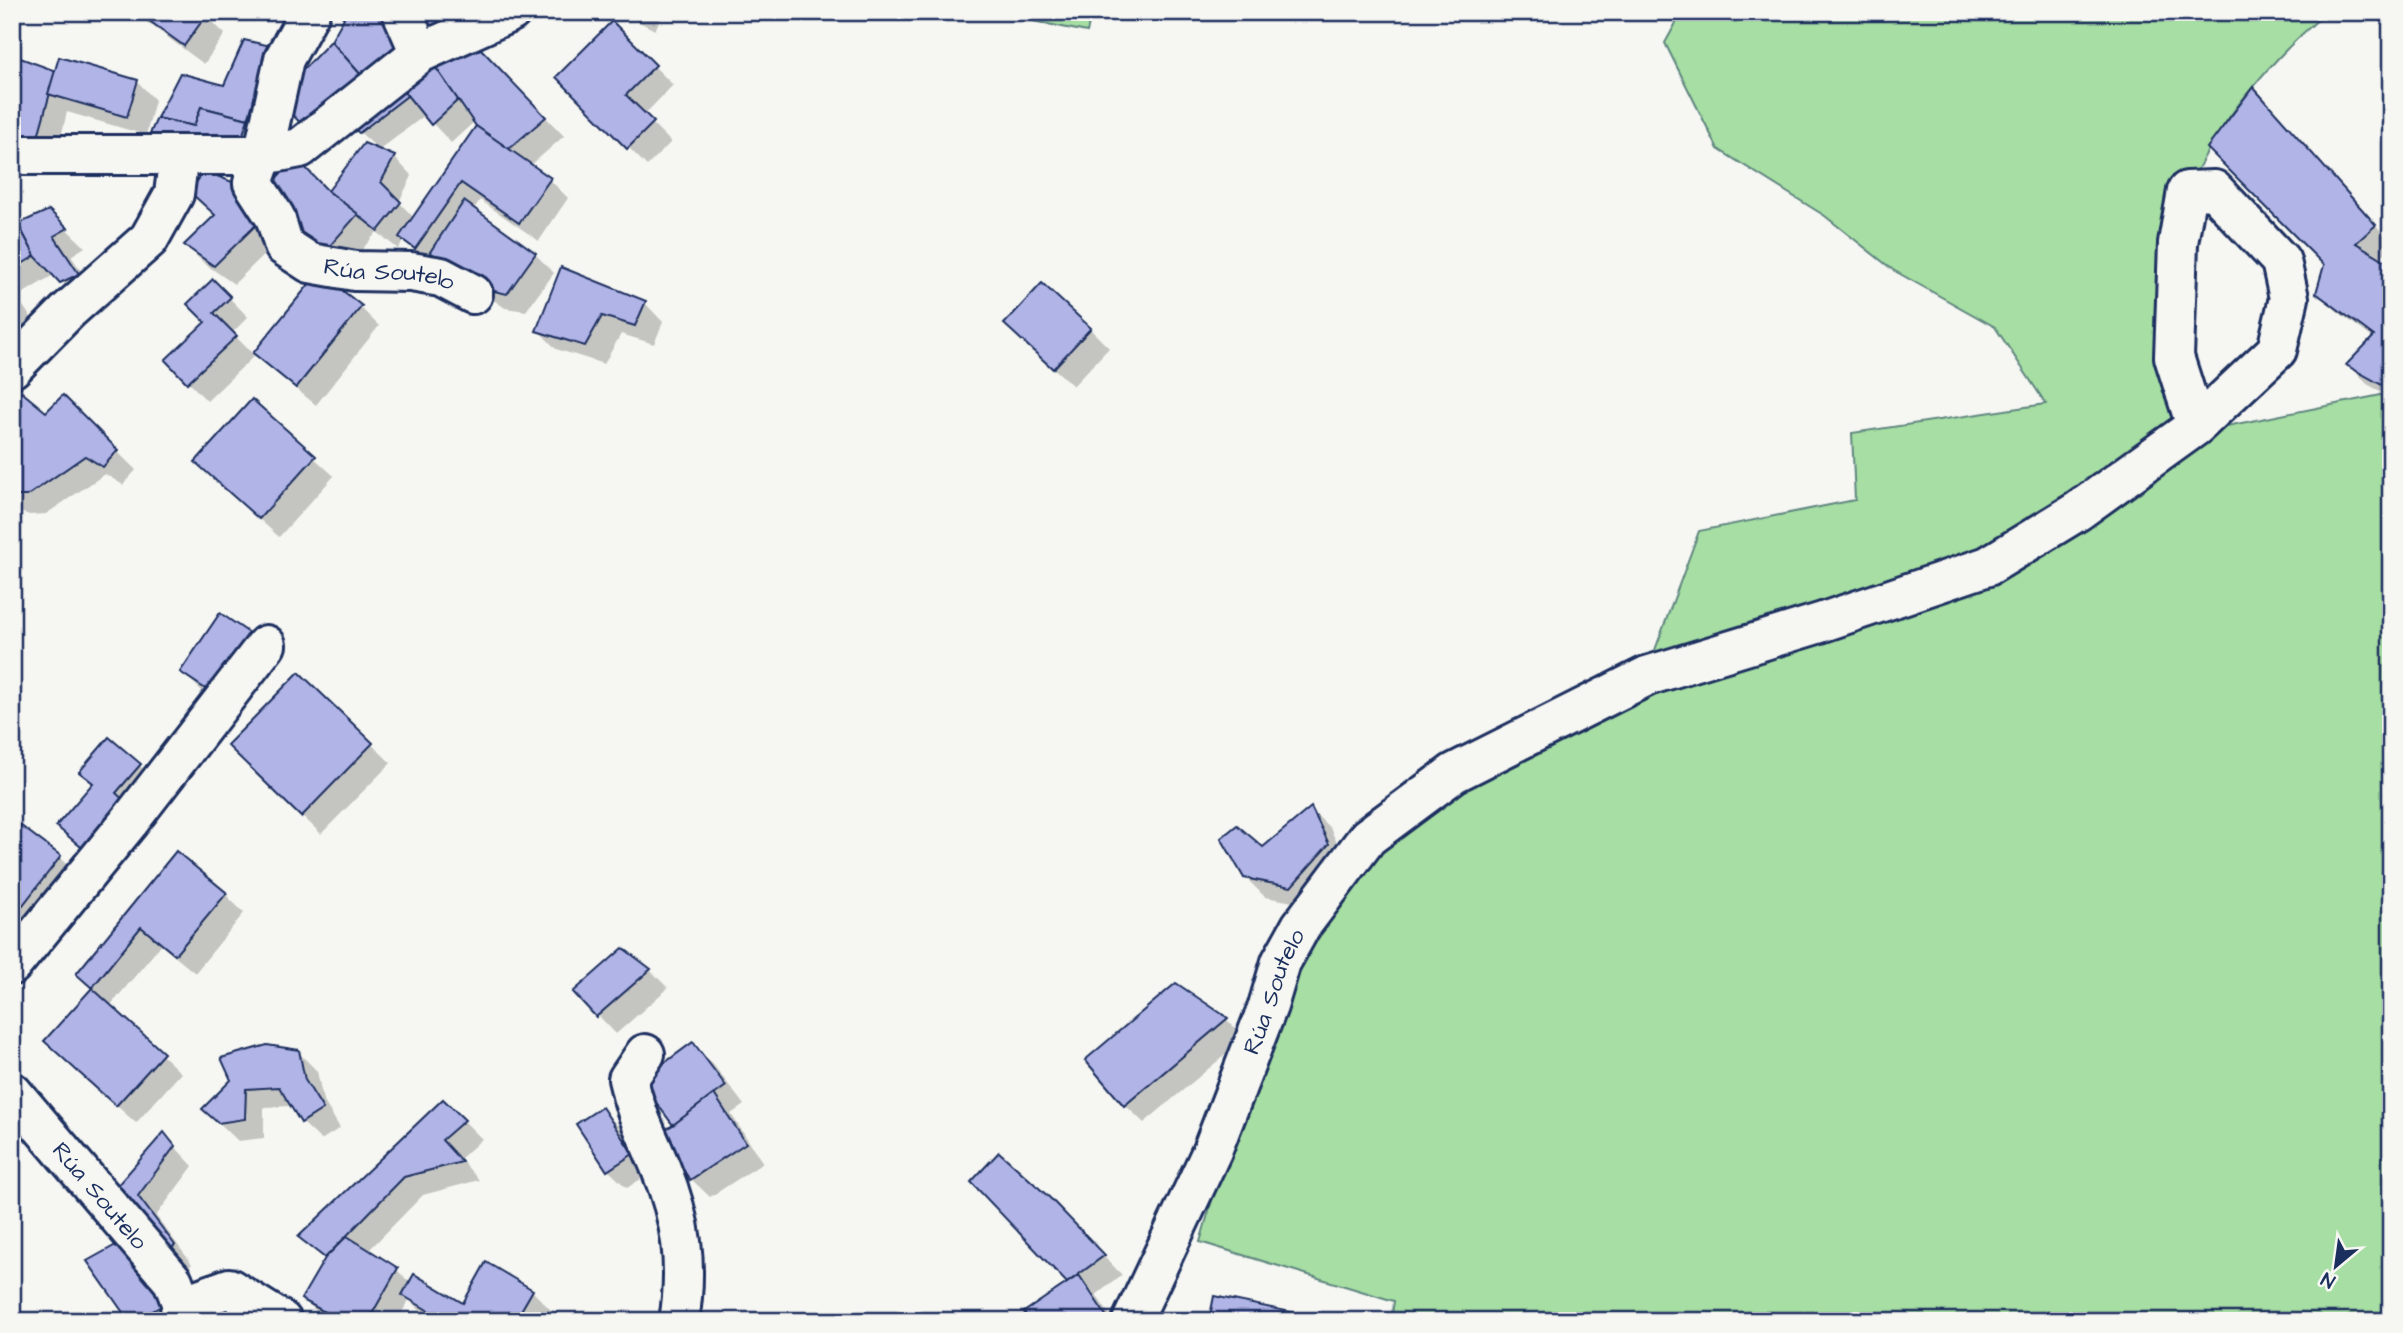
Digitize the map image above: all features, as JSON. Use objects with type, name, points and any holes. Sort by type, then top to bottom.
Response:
[{"type":"street","name":"Rúa Soutelo","points":[[310,12],[284,60],[263,155],[253,183],[275,217],[284,246],[310,263],[355,271],[411,272],[441,277],[473,295]]},
{"type":"street","points":[[402,12],[420,52]]},
{"type":"street","points":[[12,155],[263,155],[300,148],[420,52],[511,12]]},
{"type":"street","points":[[12,368],[69,310],[149,239],[174,194],[179,155]]},
{"type":"street","name":"Rúa Soutelo","points":[[1132,1321],[1212,1151],[1268,1006],[1281,962],[1301,926],[1368,837],[1454,773],[1647,676],[1820,623],[1988,566],[2078,511],[2196,426],[2277,351],[2289,298],[2281,261],[2214,190],[2187,191],[2178,243],[2174,357],[2196,426]]},
{"type":"street","points":[[12,965],[130,822],[266,645]]},
{"type":"street","points":[[645,1054],[628,1079],[633,1106],[661,1169],[678,1219],[685,1265],[679,1321]]},
{"type":"street","name":"Rúa Soutelo","points":[[12,1092],[173,1281],[180,1313],[229,1288],[282,1321]]},
{"type":"green space","points":[[989,12],[1092,12],[1087,32]]},
{"type":"green space","points":[[1682,12],[2327,12],[2253,86],[2209,149],[2193,181],[2182,214],[2179,252],[2202,431],[2391,393],[2391,1321],[1391,1321],[1394,1301],[1200,1242],[1274,984],[1368,837],[1645,677],[1699,531],[1855,500],[1852,433],[2046,404],[1995,327],[1893,270],[1825,216],[1718,149],[1665,43]]},
{"type":"building","points":[[137,12],[205,12],[207,14],[184,46]]},
{"type":"building","points":[[338,12],[383,12],[388,17],[396,45],[361,75],[331,41],[344,18]]},
{"type":"building","points":[[413,12],[466,12],[432,35]]},
{"type":"building","points":[[612,21],[656,65],[626,95],[654,122],[627,149],[556,77]]},
{"type":"building","points":[[244,40],[271,46],[248,119],[201,107],[194,126],[157,118],[180,73],[224,85]]},
{"type":"building","points":[[331,41],[361,75],[306,129],[288,110],[295,78]]},
{"type":"building","points":[[481,49],[546,117],[509,149],[476,126],[434,65]]},
{"type":"building","points":[[12,55],[56,71],[36,144],[12,137],[19,95],[12,93]]},
{"type":"building","points":[[59,57],[138,80],[127,117],[48,94]]},
{"type":"building","points":[[434,65],[458,100],[431,125],[398,84]]},
{"type":"building","points":[[398,84],[407,96],[359,133],[343,119]]},
{"type":"building","points":[[2253,87],[2376,225],[2356,243],[2391,264],[2391,390],[2346,365],[2374,336],[2316,293],[2324,265],[2207,148]]},
{"type":"building","points":[[201,107],[248,119],[239,146],[145,145],[157,118],[194,126]]},
{"type":"building","points":[[476,126],[551,178],[519,223],[461,183],[415,249],[399,237]]},
{"type":"building","points":[[364,143],[395,156],[381,182],[401,202],[378,231],[328,191]]},
{"type":"building","points":[[297,159],[328,191],[358,214],[321,256],[287,231],[267,186]]},
{"type":"building","points":[[204,171],[240,185],[252,206],[257,224],[214,266],[184,245],[215,215],[190,192]]},
{"type":"building","points":[[464,201],[536,253],[507,294],[485,289],[430,252]]},
{"type":"building","points":[[49,210],[68,228],[54,236],[79,274],[60,283],[35,256],[18,224]]},
{"type":"building","points":[[18,224],[35,256],[12,270],[12,225]]},
{"type":"building","points":[[561,267],[646,301],[635,326],[602,316],[585,346],[536,331]]},
{"type":"building","points":[[319,272],[362,306],[296,388],[253,353]]},
{"type":"building","points":[[213,279],[231,297],[214,313],[237,336],[187,383],[165,360],[205,322],[187,304]]},
{"type":"building","points":[[1042,283],[1091,328],[1053,369],[1004,324]]},
{"type":"building","points":[[12,384],[46,412],[63,395],[118,450],[103,467],[85,456],[27,496],[12,496]]},
{"type":"building","points":[[252,399],[316,456],[259,519],[195,462]]},
{"type":"building","points":[[220,613],[255,637],[216,696],[180,672]]},
{"type":"building","points":[[299,672],[373,743],[301,817],[227,745]]},
{"type":"building","points":[[109,737],[141,764],[116,793],[128,804],[87,852],[56,826],[93,783],[79,772]]},
{"type":"building","points":[[1311,807],[1329,844],[1291,887],[1244,878],[1221,838],[1237,825],[1263,847]]},
{"type":"building","points":[[12,819],[61,856],[12,919]]},
{"type":"building","points":[[176,851],[227,893],[175,955],[141,927],[92,988],[76,974]]},
{"type":"building","points":[[623,948],[651,969],[596,1017],[573,992]]},
{"type":"building","points":[[1176,983],[1228,1018],[1124,1106],[1085,1060]]},
{"type":"building","points":[[92,988],[164,1053],[116,1106],[44,1041]]},
{"type":"building","points":[[693,1042],[726,1086],[673,1125],[640,1081]]},
{"type":"building","points":[[267,1045],[299,1050],[305,1080],[323,1109],[301,1123],[279,1087],[246,1089],[245,1119],[218,1123],[202,1109],[231,1080],[221,1058]]},
{"type":"building","points":[[714,1094],[746,1143],[690,1180],[659,1133]]},
{"type":"building","points":[[443,1099],[465,1120],[442,1140],[462,1162],[404,1177],[325,1258],[298,1237]]},
{"type":"building","points":[[602,1107],[633,1154],[607,1171],[576,1124]]},
{"type":"building","points":[[164,1132],[175,1146],[138,1196],[175,1245],[164,1255],[116,1187]]},
{"type":"building","points":[[999,1152],[1050,1198],[1105,1255],[1067,1283],[971,1182]]},
{"type":"building","points":[[347,1236],[398,1268],[368,1321],[341,1321],[301,1299],[325,1258]]},
{"type":"building","points":[[123,1241],[163,1305],[135,1321],[129,1321],[87,1261]]},
{"type":"building","points":[[486,1262],[533,1290],[515,1321],[446,1321],[402,1295],[414,1274],[463,1303]]},
{"type":"building","points":[[1079,1275],[1109,1320],[1030,1321],[1024,1312]]},
{"type":"building","points":[[1214,1296],[1305,1315],[1304,1321],[1209,1321]]},
{"type":"building","points":[[232,1301],[253,1321],[195,1321]]}]
